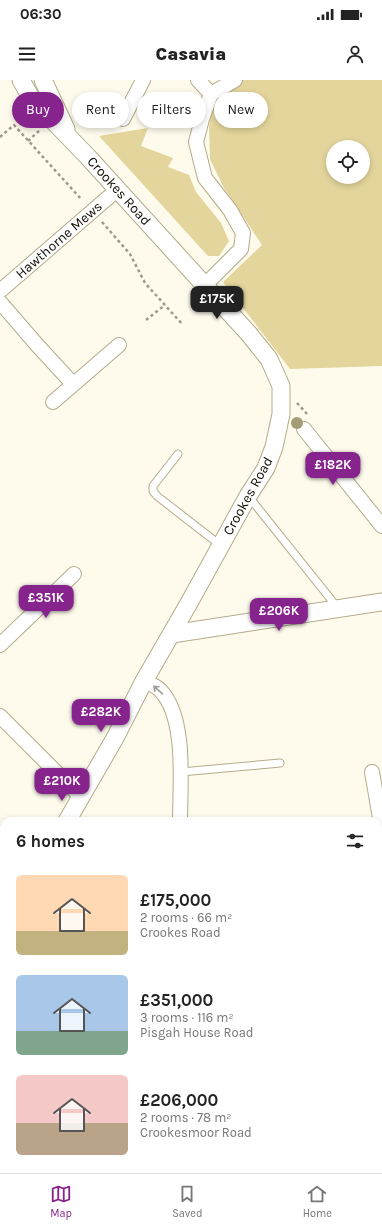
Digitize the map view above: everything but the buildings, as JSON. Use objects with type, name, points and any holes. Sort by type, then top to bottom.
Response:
[{"type":"street","points":[[21,80],[31,98],[70,137]]},
{"type":"street","points":[[43,80],[70,137]]},
{"type":"street","points":[[129,107],[143,80]]},
{"type":"street","points":[[198,80],[211,94]]},
{"type":"street","points":[[205,285],[241,249],[243,234],[230,210],[205,178],[196,142],[211,94],[236,80]]},
{"type":"street","name":"Crookes Road","points":[[69,817],[115,738],[144,681],[172,634],[248,496],[266,468],[274,447],[281,414],[281,386],[269,359],[249,334],[70,137]]},
{"type":"street","name":"Hawthorne Mews","points":[[0,291],[118,189]]},
{"type":"street","points":[[0,302],[73,384]]},
{"type":"street","points":[[53,402],[119,345]]},
{"type":"street","points":[[304,429],[382,526]]},
{"type":"street","points":[[0,645],[74,574]]},
{"type":"street","points":[[172,634],[382,602]]},
{"type":"street","points":[[144,681],[160,690],[169,703],[175,716],[179,731],[180,817]]},
{"type":"street","points":[[0,716],[81,797]]},
{"type":"street","points":[[372,772],[380,817]]},
{"type":"lane","points":[[178,454],[153,486],[153,491],[157,496],[220,546]]},
{"type":"lane","points":[[248,496],[339,609]]},
{"type":"lane","points":[[180,772],[280,763]]},
{"type":"path","points":[[28,141],[42,128]]},
{"type":"path","points":[[146,320],[165,305]]},
{"type":"shaded area","points":[[238,80],[382,80],[382,366],[290,369],[223,282],[262,245],[224,188],[210,159],[209,126],[214,104],[214,128],[268,128],[268,92],[226,92]]},
{"type":"shaded area","points":[[148,128],[141,146],[173,158],[168,167],[189,175],[196,192],[221,223],[229,241],[219,256],[208,256],[99,136]]}]
